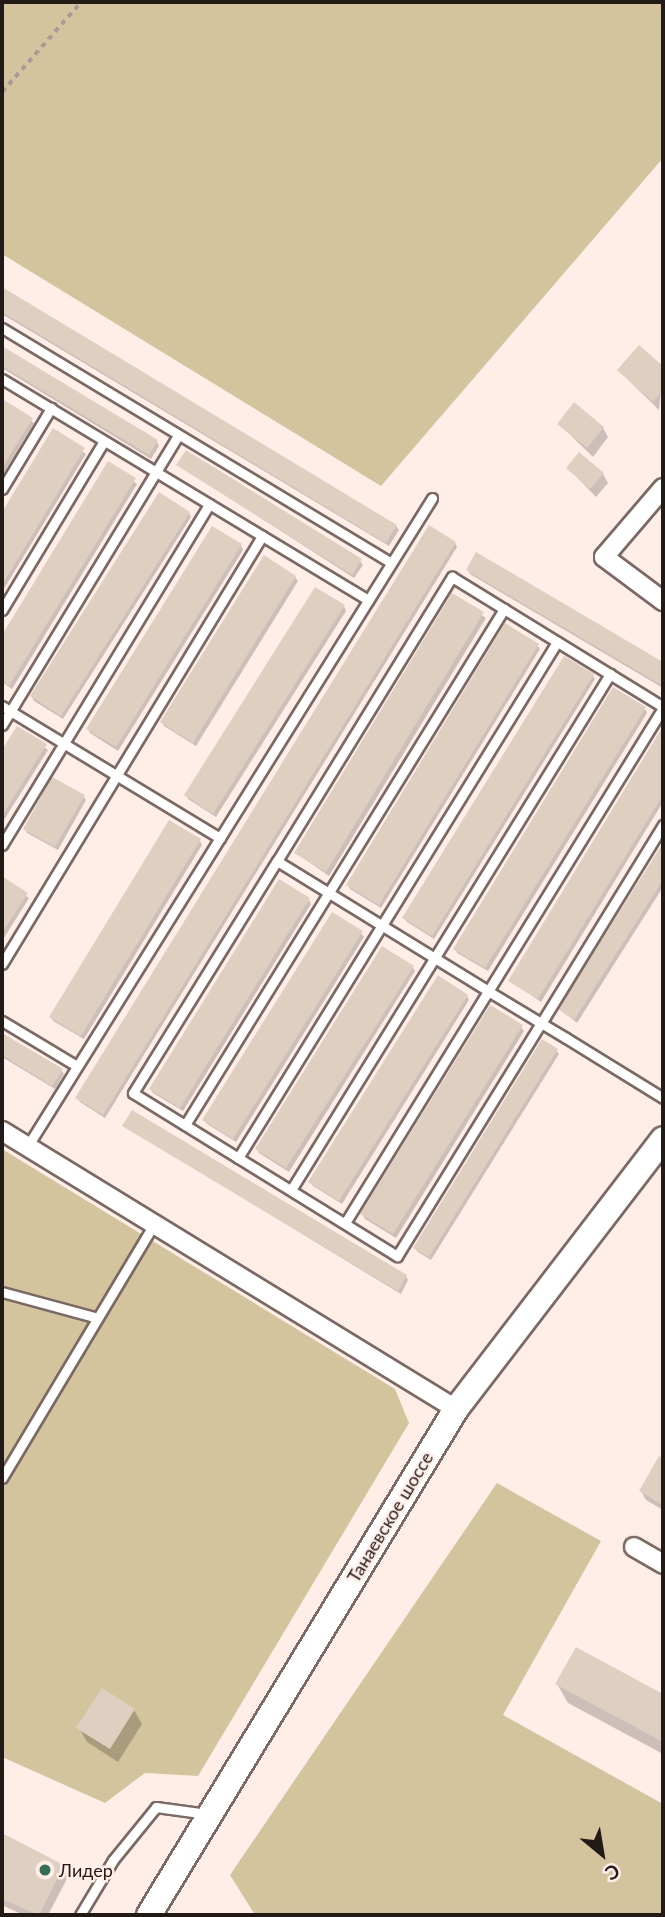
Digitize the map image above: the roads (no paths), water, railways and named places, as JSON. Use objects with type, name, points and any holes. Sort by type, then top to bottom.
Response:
[{"type":"street","points":[[663,488],[604,557],[663,601]]},
{"type":"street","points":[[2,1131],[456,1409]]},
{"type":"street","name":"Танаевское шоссе","points":[[149,1915],[456,1409],[663,1139]]},
{"type":"street","points":[[634,1547],[663,1563]]},
{"type":"lane","points":[[2,328],[391,564]]},
{"type":"lane","points":[[2,379],[368,600]]},
{"type":"lane","points":[[2,489],[51,408]]},
{"type":"lane","points":[[2,725],[6,708],[178,435]]},
{"type":"lane","points":[[2,610],[104,441]]},
{"type":"lane","points":[[27,1147],[432,498]]},
{"type":"lane","points":[[2,845],[209,504]]},
{"type":"lane","points":[[2,964],[262,536]]},
{"type":"lane","points":[[345,1223],[663,708],[452,577],[134,1093],[397,1256],[663,825]]},
{"type":"lane","points":[[186,1125],[504,609]]},
{"type":"lane","points":[[238,1158],[557,642]]},
{"type":"lane","points":[[291,1190],[610,674]]},
{"type":"lane","points":[[6,708],[220,838]]},
{"type":"lane","points":[[277,861],[663,1098]]},
{"type":"lane","points":[[2,1021],[77,1066]]},
{"type":"lane","points":[[2,1478],[154,1224]]},
{"type":"lane","points":[[2,1292],[98,1318]]},
{"type":"lane","points":[[80,1915],[113,1860],[156,1807],[210,1814]]},
{"type":"place","name":"Лидер","points":[[45,1870]]}]
